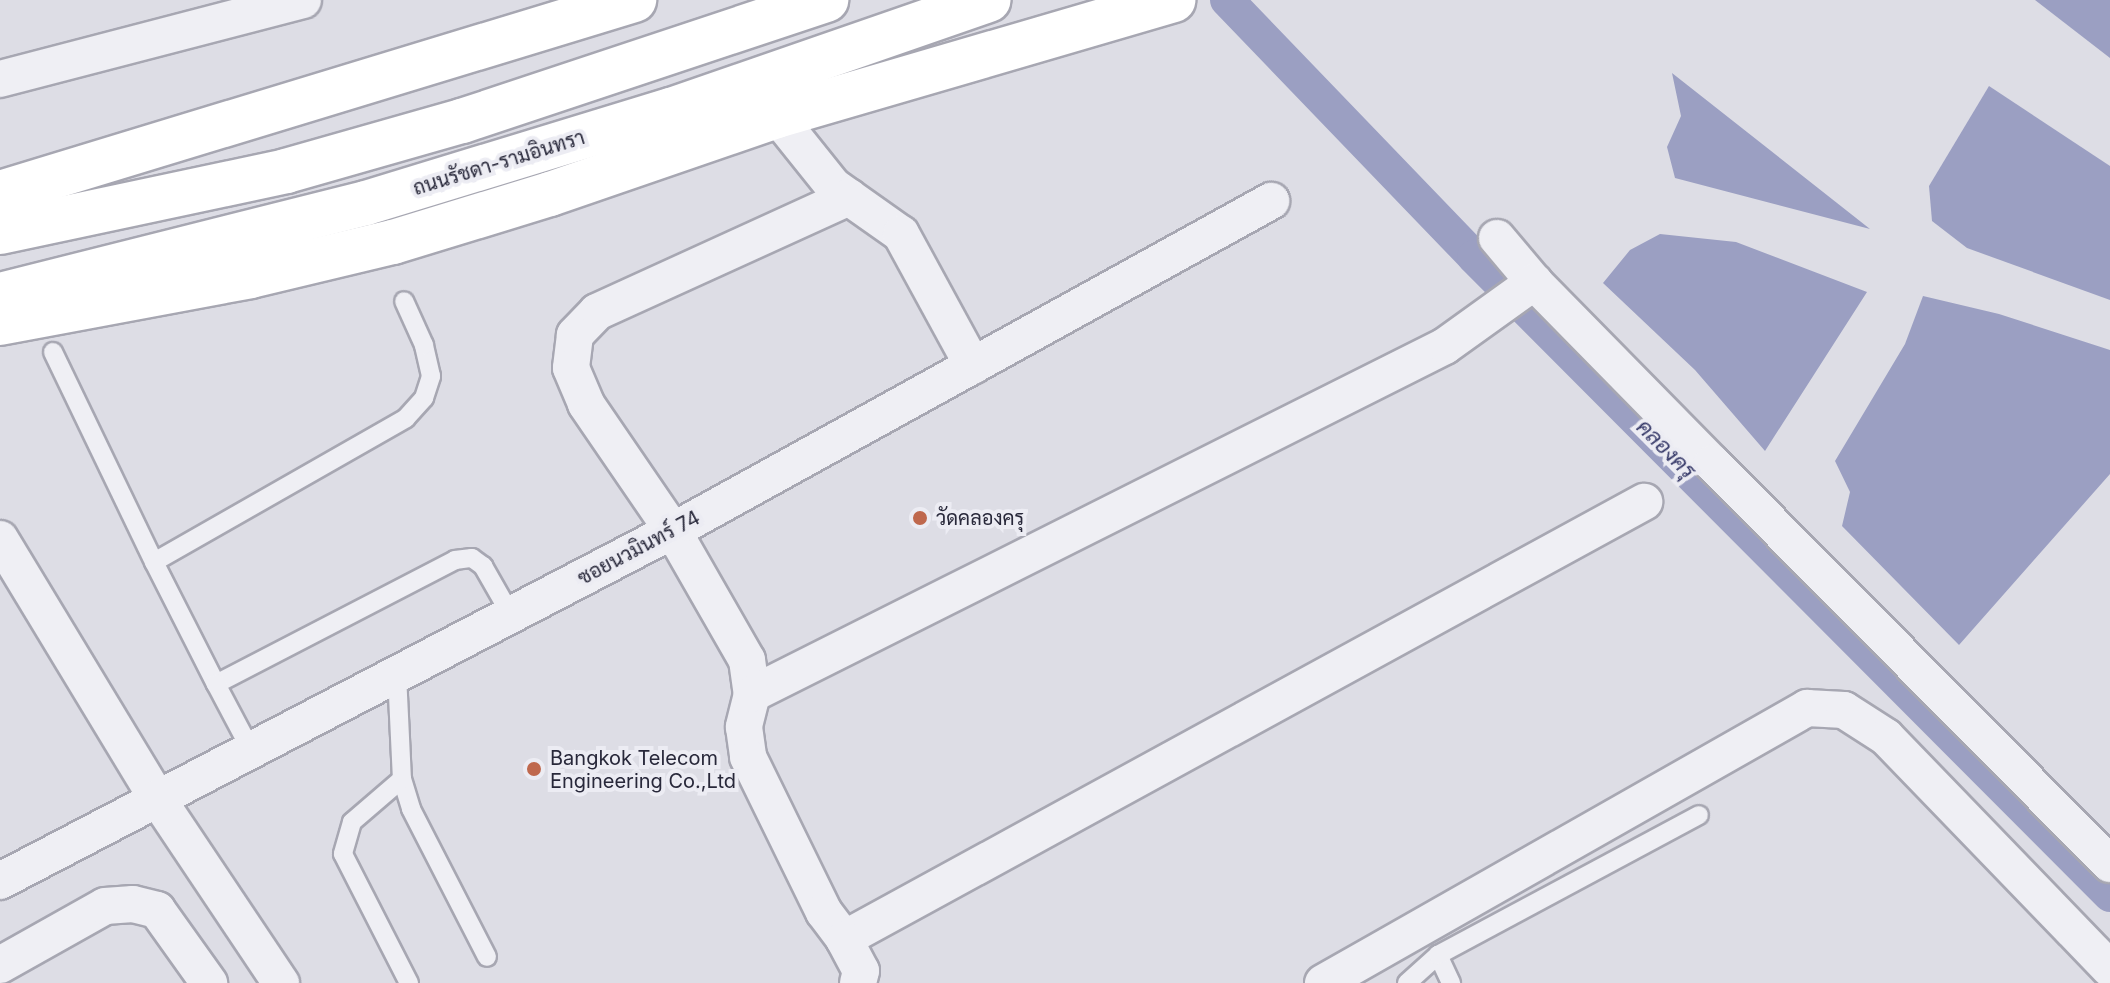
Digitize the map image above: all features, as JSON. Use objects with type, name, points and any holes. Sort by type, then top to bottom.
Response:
[{"type":"main road","points":[[0,193],[634,0]]},
{"type":"main road","name":"ถนนรัชดา-รามอินทรา","points":[[0,295],[381,199],[671,110],[989,0]]},
{"type":"main road","points":[[0,323],[250,276],[393,242],[550,194],[777,116],[1173,0]]},
{"type":"main road","points":[[0,232],[286,171],[462,121],[823,1]]},
{"type":"street","points":[[0,79],[303,0]]},
{"type":"street","points":[[777,116],[833,186],[901,234],[973,366]]},
{"type":"street","points":[[849,197],[597,312],[575,335],[571,368],[586,404],[673,531],[747,660],[752,694],[744,727],[748,757],[824,912],[844,939],[861,971],[858,983]]},
{"type":"street","name":"ซอยนวมินทร์ 74","points":[[0,881],[673,531],[1271,201]]},
{"type":"street","points":[[1497,238],[1530,284],[2110,864]]},
{"type":"street","points":[[752,694],[1445,346],[1530,284]]},
{"type":"street","points":[[844,939],[1644,502]]},
{"type":"street","points":[[0,539],[157,798],[281,983]]},
{"type":"street","points":[[1323,983],[1807,708],[1844,710],[1886,737],[2110,969]]},
{"type":"street","points":[[0,965],[105,906],[133,904],[157,910],[209,983]]},
{"type":"lane","points":[[154,562],[406,418],[424,398],[431,376],[424,345],[404,301]]},
{"type":"lane","points":[[53,352],[154,562],[251,750]]},
{"type":"lane","points":[[216,684],[455,560],[472,558],[483,566],[511,615]]},
{"type":"lane","points":[[397,674],[402,779],[411,809],[487,957]]},
{"type":"lane","points":[[402,779],[352,822],[343,854],[409,983]]},
{"type":"lane","points":[[1407,983],[1438,955],[1699,815]]},
{"type":"lane","points":[[1438,955],[1451,983]]},
{"type":"water","points":[[2035,0],[2110,0],[2110,58]]},
{"type":"water","points":[[1672,73],[1870,229],[1675,178],[1667,147],[1681,116]]},
{"type":"water","points":[[1989,86],[2110,166],[2110,300],[1967,248],[1932,221],[1929,186]]},
{"type":"water","points":[[1660,234],[1736,242],[1867,292],[1765,451],[1695,370],[1603,283],[1630,250]]},
{"type":"water","points":[[1923,296],[1999,314],[2110,350],[2110,474],[1959,645],[1842,526],[1850,492],[1835,461],[1905,344]]},
{"type":"waterway","name":"คลองครุ","points":[[1227,0],[1474,257],[2110,895]]},
{"type":"place","name":"วัดคลองครุ","points":[[920,518]]},
{"type":"place","name":"Bangkok Telecom Engineering Co.,Ltd","points":[[534,769]]}]
